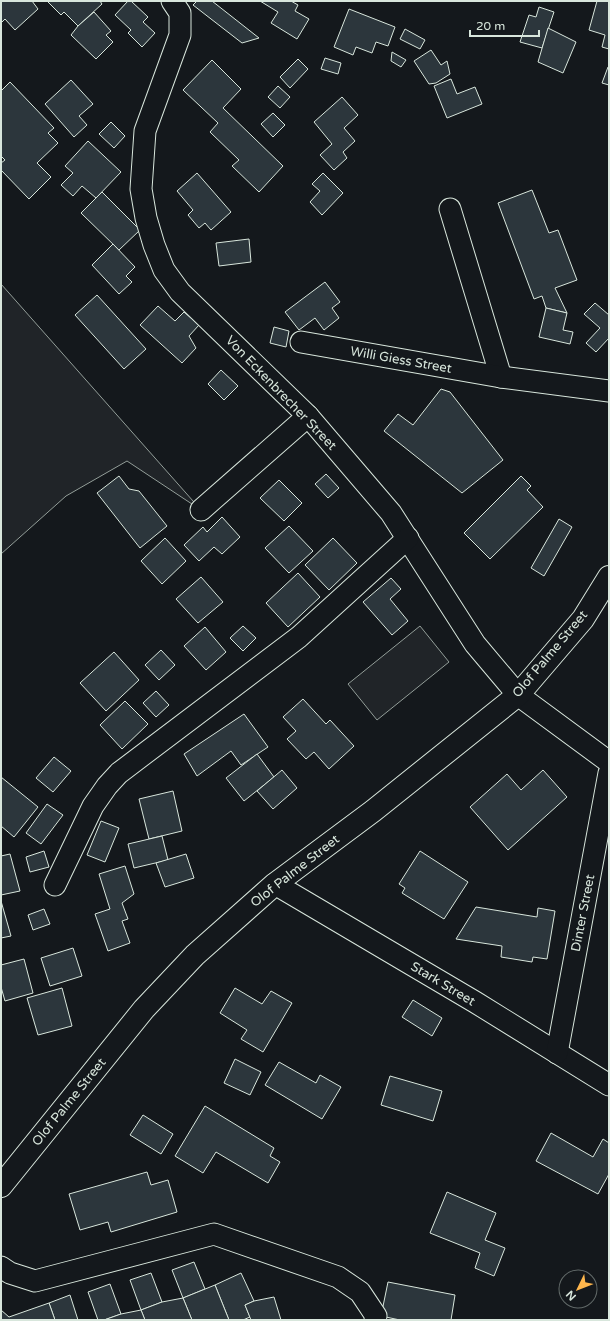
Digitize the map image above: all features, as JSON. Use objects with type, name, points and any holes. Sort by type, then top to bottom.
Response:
[{"type":"street","name":"Von Eckenbrecher Street","points":[[172,1],[180,13],[180,35],[145,131],[141,189],[146,218],[154,245],[164,270],[180,292],[308,416],[391,513],[475,644],[518,695],[609,762]]},
{"type":"street","points":[[450,209],[501,377]]},
{"type":"street","name":"Willi Giess Street","points":[[302,342],[501,377],[609,391]]},
{"type":"street","points":[[201,510],[308,416]]},
{"type":"street","points":[[54,885],[93,806],[107,786],[119,773],[299,637],[408,538]]},
{"type":"street","name":"Olof Palme Street","points":[[1,1186],[144,1009],[195,956],[275,884],[373,811],[518,695],[583,619],[609,577]]},
{"type":"street","name":"Dinter Street","points":[[557,1053],[609,773]]},
{"type":"street","name":"Stark Street","points":[[275,884],[475,1002],[609,1085]]},
{"type":"street","points":[[1,1267],[10,1273],[35,1281],[214,1234],[338,1277],[360,1292],[376,1316],[375,1320]]},
{"type":"shaded area","points":[[1,284],[201,510],[127,461],[66,496],[1,554]]},
{"type":"shaded area","points":[[420,626],[449,662],[377,720],[348,684]]},
{"type":"building","points":[[1,1],[32,1],[38,9],[15,30],[5,19],[1,23]]},
{"type":"building","points":[[47,1],[100,1],[102,4],[78,26],[64,12],[61,15]]},
{"type":"building","points":[[128,1],[131,1],[148,17],[143,22],[155,33],[142,47],[128,33],[131,30],[115,15]]},
{"type":"building","points":[[197,1],[212,1],[259,38],[242,43],[193,5]]},
{"type":"building","points":[[260,1],[291,1],[298,5],[295,11],[309,19],[297,39],[271,23],[278,12]]},
{"type":"building","points":[[597,1],[609,1],[609,49],[602,47],[605,35],[589,30]]},
{"type":"building","points":[[539,7],[554,12],[542,48],[520,42],[529,15],[536,17]]},
{"type":"building","points":[[349,9],[395,27],[388,46],[376,42],[372,53],[356,47],[353,55],[334,47]]},
{"type":"building","points":[[94,12],[111,31],[106,35],[113,42],[96,59],[71,35],[78,26]]},
{"type":"building","points":[[548,28],[576,42],[563,73],[538,62]]},
{"type":"building","points":[[405,29],[425,40],[420,49],[400,39]]},
{"type":"building","points":[[431,50],[441,65],[447,61],[450,74],[436,83],[429,84],[414,61]]},
{"type":"building","points":[[392,52],[406,60],[401,67],[391,61]]},
{"type":"building","points":[[325,58],[341,63],[338,74],[321,69]]},
{"type":"building","points":[[298,59],[308,69],[290,88],[280,77]]},
{"type":"building","points":[[212,60],[241,89],[223,108],[283,166],[259,192],[232,166],[239,160],[210,132],[218,123],[183,90]]},
{"type":"building","points":[[609,67],[609,85],[602,83]]},
{"type":"building","points":[[451,79],[457,94],[475,87],[482,104],[447,118],[434,86]]},
{"type":"building","points":[[71,80],[93,104],[79,116],[87,125],[74,137],[45,104]]},
{"type":"building","points":[[10,82],[54,128],[48,133],[58,143],[37,163],[51,177],[29,199],[1,170],[1,163],[5,160],[1,156],[1,91]]},
{"type":"building","points":[[278,86],[290,97],[280,108],[268,97]]},
{"type":"building","points":[[342,97],[358,115],[344,128],[355,141],[343,152],[347,158],[334,170],[320,155],[332,144],[314,122]]},
{"type":"building","points":[[273,113],[285,125],[273,137],[261,124]]},
{"type":"building","points":[[111,122],[125,136],[114,148],[99,134]]},
{"type":"building","points":[[88,141],[121,172],[96,198],[82,186],[73,196],[61,185],[73,173],[65,166]]},
{"type":"building","points":[[197,173],[231,212],[211,230],[205,223],[199,228],[188,215],[193,210],[177,191]]},
{"type":"building","points":[[323,173],[343,193],[322,215],[310,202],[320,191],[312,184]]},
{"type":"building","points":[[532,190],[549,233],[558,230],[577,280],[555,288],[567,313],[546,308],[542,296],[534,299],[498,203]]},
{"type":"building","points":[[102,192],[140,230],[119,250],[81,213]]},
{"type":"building","points":[[249,239],[251,262],[219,266],[216,243]]},
{"type":"building","points":[[113,244],[135,267],[126,276],[132,282],[119,294],[92,265]]},
{"type":"building","points":[[325,282],[340,302],[332,308],[339,318],[324,330],[315,318],[299,330],[285,312]]},
{"type":"building","points":[[97,295],[146,349],[124,369],[75,315]]},
{"type":"building","points":[[595,303],[609,315],[609,338],[596,352],[586,343],[600,328],[584,314]]},
{"type":"building","points":[[158,306],[175,321],[184,312],[199,325],[189,336],[196,348],[182,363],[140,325]]},
{"type":"building","points":[[546,308],[567,313],[563,330],[573,332],[570,344],[539,337]]},
{"type":"building","points":[[274,327],[289,331],[286,347],[270,343]]},
{"type":"building","points":[[221,370],[238,386],[224,400],[208,384]]},
{"type":"building","points":[[441,389],[450,392],[503,460],[462,493],[384,431],[398,414],[413,425]]},
{"type":"building","points":[[326,474],[339,488],[328,498],[315,484]]},
{"type":"building","points":[[119,476],[129,489],[139,491],[167,526],[140,548],[97,493]]},
{"type":"building","points":[[521,476],[531,486],[527,490],[543,507],[490,559],[464,533]]},
{"type":"building","points":[[279,480],[302,503],[284,521],[260,498]]},
{"type":"building","points":[[222,517],[240,537],[222,554],[214,547],[199,561],[184,545],[203,527],[207,532]]},
{"type":"building","points":[[559,519],[572,527],[544,576],[531,568]]},
{"type":"building","points":[[289,526],[313,551],[289,573],[265,548]]},
{"type":"building","points":[[165,538],[186,561],[162,584],[141,561]]},
{"type":"building","points":[[333,538],[357,563],[329,590],[305,565]]},
{"type":"building","points":[[298,573],[320,597],[288,627],[266,603]]},
{"type":"building","points":[[201,577],[223,602],[198,623],[176,599]]},
{"type":"building","points":[[391,578],[401,589],[390,599],[408,621],[392,635],[363,602]]},
{"type":"building","points":[[243,626],[256,638],[243,651],[230,638]]},
{"type":"building","points":[[205,627],[226,652],[206,670],[184,646]]},
{"type":"building","points":[[161,650],[175,665],[159,680],[145,665]]},
{"type":"building","points":[[114,652],[139,680],[106,711],[80,683]]},
{"type":"building","points":[[156,691],[169,705],[156,717],[143,703]]},
{"type":"building","points":[[303,699],[326,724],[330,720],[354,746],[329,769],[314,752],[306,759],[287,739],[296,731],[283,717]]},
{"type":"building","points":[[125,701],[148,724],[122,749],[100,725]]},
{"type":"building","points":[[244,714],[268,747],[241,765],[231,751],[197,776],[184,754]]},
{"type":"building","points":[[257,754],[274,777],[244,801],[226,778]]},
{"type":"building","points":[[54,757],[71,771],[53,792],[36,778]]},
{"type":"building","points":[[282,770],[297,788],[273,809],[257,791]]},
{"type":"building","points":[[543,770],[567,797],[508,850],[470,807],[507,774],[521,790]]},
{"type":"building","points":[[1,777],[38,807],[14,837],[1,826]]},
{"type":"building","points":[[173,791],[182,831],[149,839],[139,799]]},
{"type":"building","points":[[47,804],[63,815],[41,844],[26,833]]},
{"type":"building","points":[[101,821],[119,828],[105,862],[87,855]]},
{"type":"building","points":[[162,836],[168,860],[134,868],[128,844]]},
{"type":"building","points":[[44,851],[49,867],[30,872],[26,857]]},
{"type":"building","points":[[420,851],[468,882],[444,919],[402,893],[405,888],[399,884]]},
{"type":"building","points":[[10,854],[20,891],[1,895],[1,856]]},
{"type":"building","points":[[186,854],[194,878],[165,887],[156,863]]},
{"type":"building","points":[[125,866],[134,894],[122,903],[128,919],[122,921],[130,943],[108,951],[95,914],[110,909],[99,874]]},
{"type":"building","points":[[1,901],[11,936],[1,938]]},
{"type":"building","points":[[476,907],[537,917],[538,908],[555,911],[547,959],[533,957],[532,962],[501,957],[502,946],[456,939]]},
{"type":"building","points":[[44,909],[50,924],[33,930],[28,915]]},
{"type":"building","points":[[73,948],[82,976],[50,986],[41,958]]},
{"type":"building","points":[[24,959],[33,993],[5,1001],[1,987],[1,965]]},
{"type":"building","points":[[62,988],[72,1026],[38,1035],[27,998]]},
{"type":"building","points":[[235,988],[262,1004],[271,991],[292,1003],[263,1052],[241,1039],[247,1030],[220,1013]]},
{"type":"building","points":[[413,1000],[442,1018],[432,1036],[402,1017]]},
{"type":"building","points":[[235,1059],[261,1072],[250,1095],[224,1083]]},
{"type":"building","points":[[279,1062],[316,1083],[320,1075],[341,1087],[322,1119],[265,1085]]},
{"type":"building","points":[[390,1076],[442,1091],[433,1121],[381,1105]]},
{"type":"building","points":[[205,1106],[274,1148],[270,1156],[280,1162],[268,1183],[216,1152],[203,1173],[175,1156]]},
{"type":"building","points":[[143,1115],[173,1134],[161,1154],[130,1135]]},
{"type":"building","points":[[551,1133],[593,1157],[603,1139],[609,1143],[609,1174],[598,1194],[536,1161]]},
{"type":"building","points":[[147,1172],[151,1185],[168,1180],[177,1212],[111,1232],[108,1222],[80,1230],[69,1194]]},
{"type":"building","points":[[447,1192],[496,1213],[485,1240],[505,1248],[494,1276],[475,1268],[480,1253],[430,1233]]},
{"type":"building","points":[[194,1262],[205,1289],[183,1298],[172,1270]]},
{"type":"building","points":[[151,1273],[162,1302],[141,1310],[130,1280]]},
{"type":"building","points":[[241,1273],[254,1301],[245,1305],[250,1317],[243,1320],[229,1320],[215,1285]]},
{"type":"building","points":[[388,1282],[455,1295],[451,1320],[400,1320],[381,1316]]},
{"type":"building","points":[[110,1284],[121,1314],[104,1320],[98,1320],[88,1292]]},
{"type":"building","points":[[215,1285],[229,1320],[192,1320],[183,1298]]},
{"type":"building","points":[[70,1295],[78,1320],[55,1320],[49,1303]]},
{"type":"building","points":[[274,1297],[281,1320],[251,1320],[245,1305],[254,1301]]},
{"type":"building","points":[[183,1298],[192,1320],[145,1320],[141,1310],[162,1302]]},
{"type":"building","points":[[49,1303],[55,1320],[1,1320],[1,1310],[9,1317]]},
{"type":"building","points":[[141,1310],[145,1320],[104,1320],[121,1314]]}]
